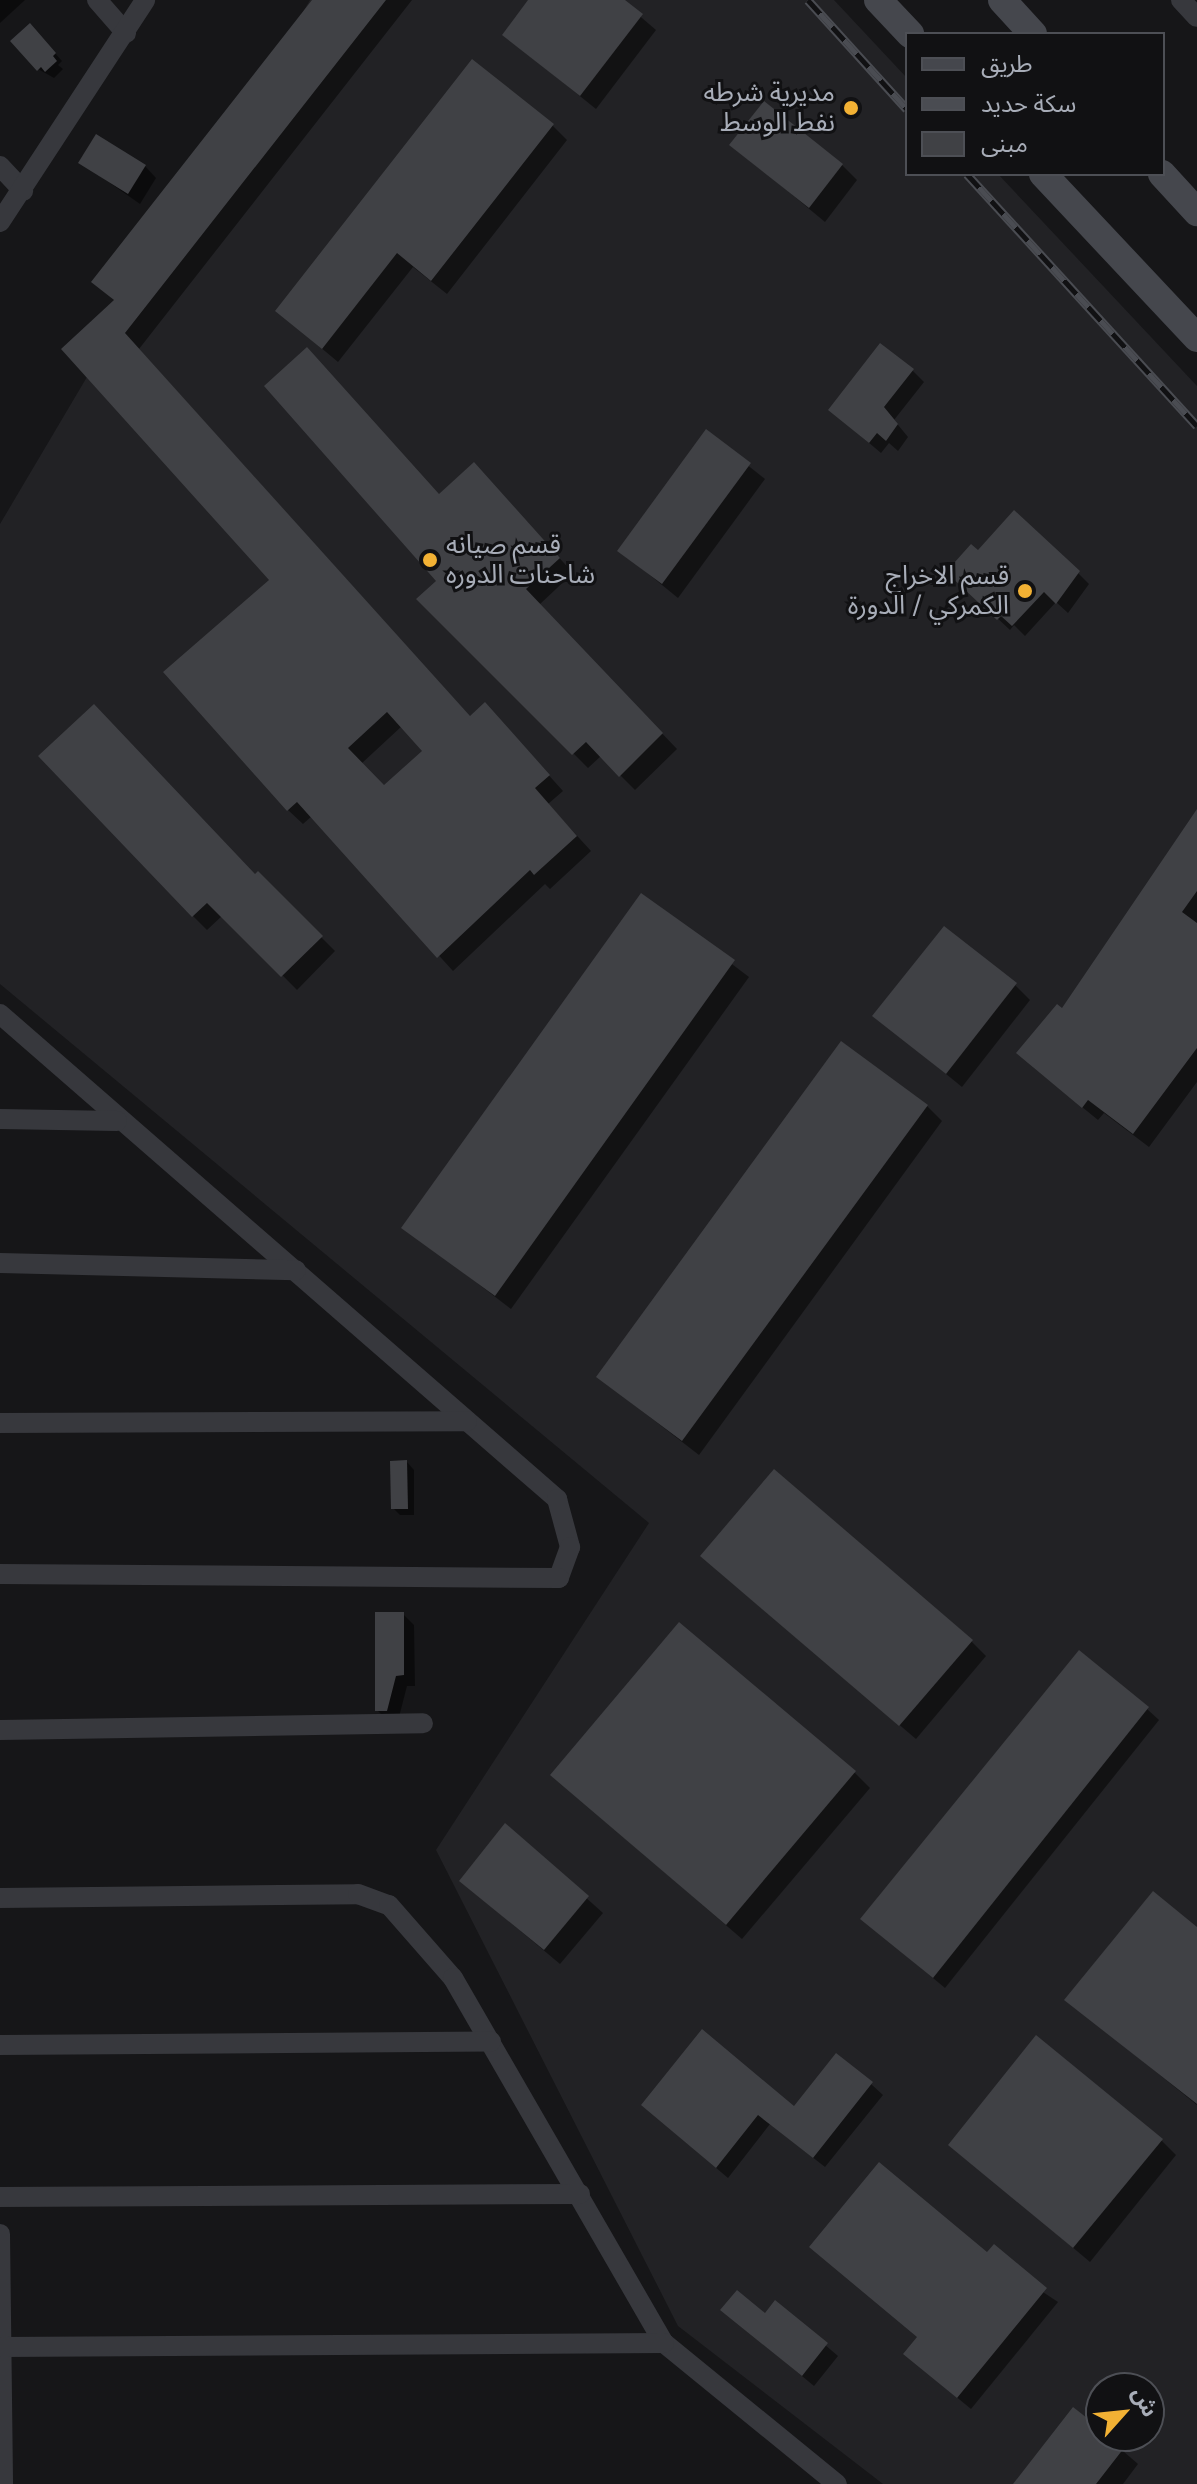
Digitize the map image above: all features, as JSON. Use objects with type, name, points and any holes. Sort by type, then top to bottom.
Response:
[{"type":"main road","points":[[878,0],[908,32]]},
{"type":"main road","points":[[1002,0],[1031,32]]},
{"type":"main road","points":[[1045,176],[1197,338]]},
{"type":"main road","points":[[1164,176],[1197,212]]},
{"type":"street","points":[[97,0],[126,33]]},
{"type":"street","points":[[0,222],[145,0]]},
{"type":"street","points":[[1181,0],[1197,17]]},
{"type":"street","points":[[0,166],[23,191]]},
{"type":"street","points":[[0,1014],[117,1121],[296,1270],[557,1499],[570,1547],[559,1578],[0,1574]]},
{"type":"street","points":[[0,1119],[117,1121]]},
{"type":"street","points":[[0,1263],[296,1270]]},
{"type":"street","points":[[0,1423],[467,1421]]},
{"type":"street","points":[[0,1730],[423,1723]]},
{"type":"street","points":[[0,1898],[374,1898],[402,1916],[427,1944],[491,2042],[664,2343],[824,2481]]},
{"type":"street","points":[[0,2045],[491,2042]]},
{"type":"street","points":[[0,2197],[580,2194]]},
{"type":"street","points":[[0,2234],[3,2484]]},
{"type":"street","points":[[2,2347],[664,2343]]},
{"type":"shaded area","points":[[310,0],[834,0],[905,76],[905,176],[1000,176],[1197,386],[1197,2484],[883,2484],[678,2326],[436,1850],[649,1523],[0,984],[0,524]]},
{"type":"building","points":[[312,0],[386,0],[125,333],[470,716],[485,702],[550,775],[535,788],[577,836],[534,875],[530,870],[437,958],[297,802],[287,811],[163,672],[269,580],[61,349],[114,300],[91,282]],"holes":[[[387,712],[422,751],[384,785],[348,748]]]},
{"type":"building","points":[[528,0],[625,0],[643,14],[580,96],[502,35]]},
{"type":"building","points":[[30,23],[56,53],[53,56],[57,61],[45,72],[41,67],[37,71],[10,41]]},
{"type":"building","points":[[472,59],[554,124],[431,281],[397,253],[322,349],[275,311]]},
{"type":"building","points":[[764,101],[843,164],[809,208],[729,145]]},
{"type":"building","points":[[96,134],[146,165],[128,194],[78,163]]},
{"type":"building","points":[[880,343],[914,369],[884,407],[898,424],[886,441],[877,433],[869,443],[828,410]]},
{"type":"building","points":[[307,347],[439,494],[474,462],[560,558],[526,589],[663,733],[619,777],[586,742],[572,755],[416,599],[436,581],[264,386]]},
{"type":"building","points":[[706,429],[751,463],[662,584],[617,551]]},
{"type":"building","points":[[1014,510],[1080,571],[1056,604],[1044,592],[1012,626],[1001,616],[997,620],[946,572],[971,544],[978,550]]},
{"type":"building","points":[[94,704],[255,874],[258,871],[323,936],[281,977],[207,903],[192,917],[38,756]]},
{"type":"building","points":[[1197,809],[1197,891],[1182,912],[1197,923],[1197,1048],[1133,1134],[1088,1100],[1082,1108],[1016,1053],[1057,1004],[1062,1008]]},
{"type":"building","points":[[641,893],[735,960],[495,1296],[401,1228]]},
{"type":"building","points":[[944,926],[1017,983],[946,1074],[872,1016]]},
{"type":"building","points":[[841,1041],[928,1105],[682,1441],[596,1377]]},
{"type":"building","points":[[407,1460],[408,1509],[391,1509],[390,1461]]},
{"type":"building","points":[[774,1469],[973,1640],[899,1726],[700,1556]]},
{"type":"building","points":[[375,1612],[404,1612],[404,1675],[396,1676],[387,1711],[375,1711]]},
{"type":"building","points":[[679,1622],[856,1771],[726,1925],[550,1775]]},
{"type":"building","points":[[1079,1650],[1149,1707],[933,1978],[860,1919]]},
{"type":"building","points":[[505,1823],[589,1896],[544,1950],[459,1881]]},
{"type":"building","points":[[1153,1891],[1197,1927],[1197,2104],[1064,2000]]},
{"type":"building","points":[[702,2029],[794,2106],[836,2053],[873,2082],[813,2158],[758,2115],[716,2168],[641,2105]]},
{"type":"building","points":[[1036,2035],[1163,2139],[1073,2248],[948,2145]]},
{"type":"building","points":[[879,2162],[987,2252],[994,2244],[1047,2288],[957,2398],[903,2354],[917,2337],[809,2247]]},
{"type":"building","points":[[737,2290],[765,2313],[775,2300],[828,2343],[802,2376],[720,2310]]},
{"type":"building","points":[[1073,2407],[1085,2416],[1085,2452],[1121,2452],[1096,2484],[1013,2484]]},
{"type":"railway","points":[[808,0],[905,107]]},
{"type":"railway","points":[[969,176],[1197,426]]},
{"type":"place","name":"مديرية شرطه نفط الوسط","points":[[851,108]]},
{"type":"place","name":"قسم صيانه شاحنات الدوره","points":[[430,560]]},
{"type":"place","name":"قسم الاخراج الكمركي / الدورة","points":[[1025,591]]}]
